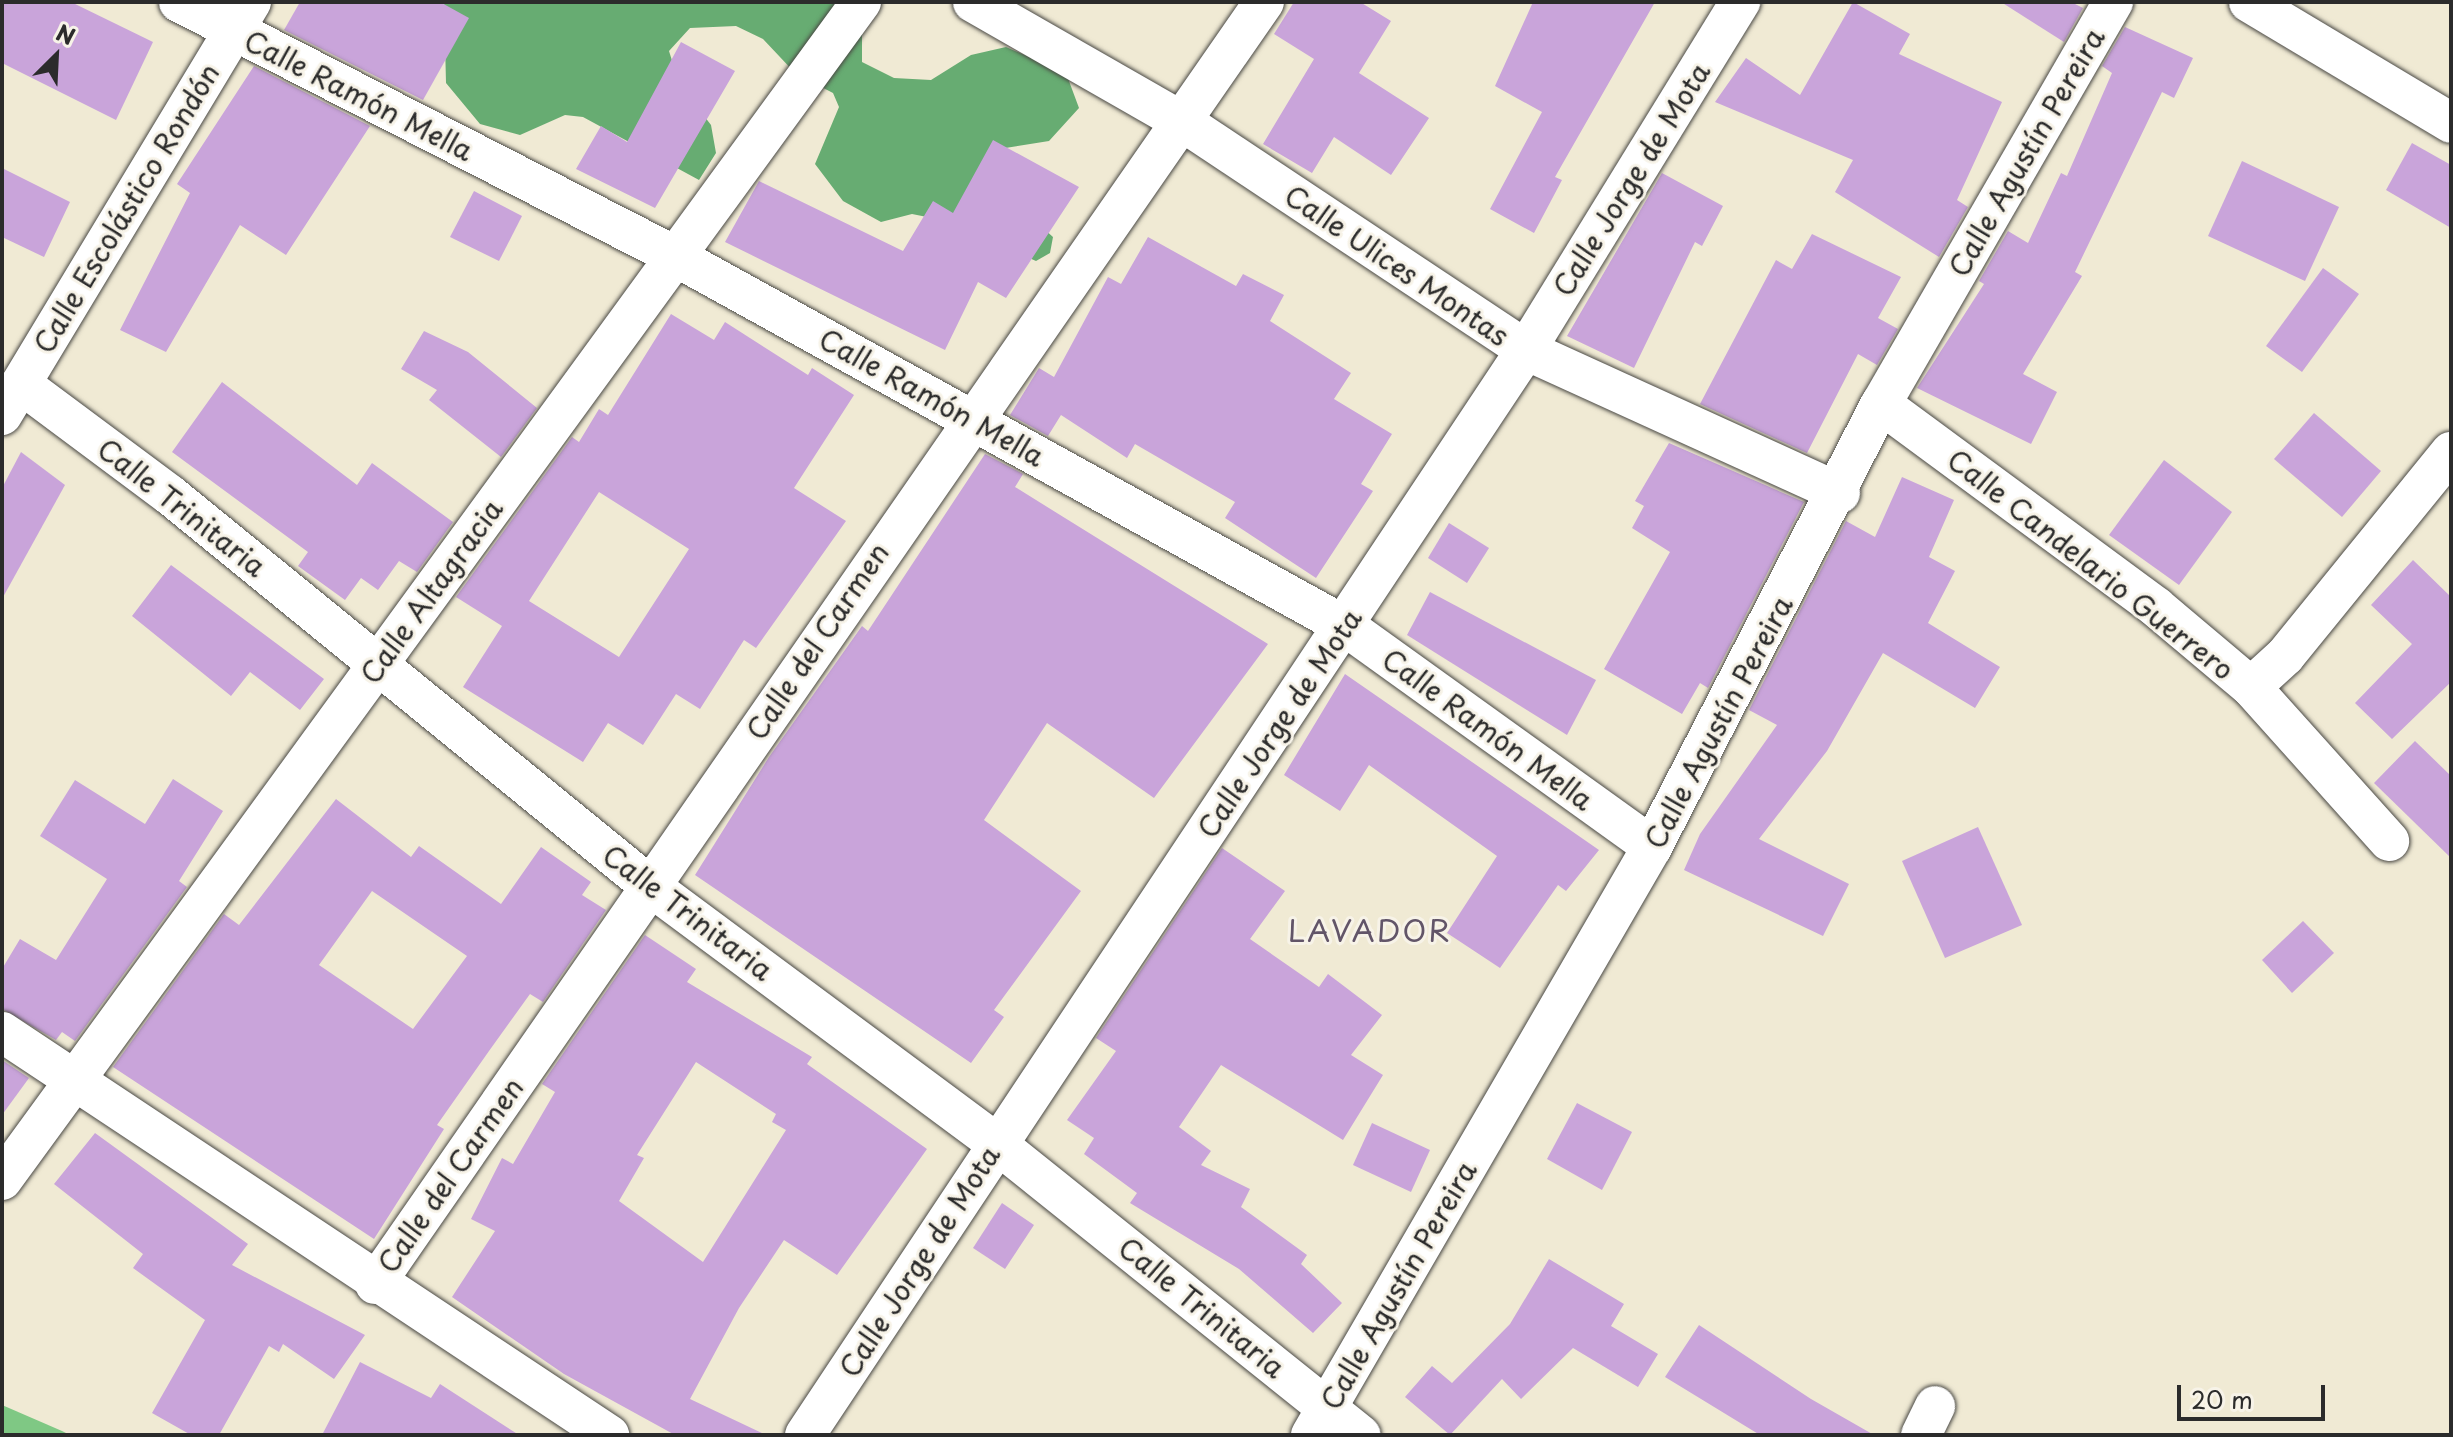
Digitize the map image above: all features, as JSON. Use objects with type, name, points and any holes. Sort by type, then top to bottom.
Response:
[{"type":"street","name":"Calle Ramón Mella","points":[[179,2],[242,16],[1345,626],[1652,847]]},
{"type":"street","name":"Calle Altagracia","points":[[2,1180],[379,664],[671,254],[861,2]]},
{"type":"street","name":"Calle Ulices Montas","points":[[973,2],[1186,124],[1526,350],[1840,493]]},
{"type":"street","name":"Calle del Carmen","points":[[375,1284],[970,418],[1186,124],[1264,2]]},
{"type":"street","name":"Calle Jorge de Mota","points":[[805,1435],[996,1143],[1345,626],[1526,350],[1740,2]]},
{"type":"street","name":"Calle Agustín Pereira","points":[[1319,1421],[1652,847],[1840,493],[1881,404],[2113,2]]},
{"type":"street","points":[[2249,2],[2451,123]]},
{"type":"street","name":"Calle Escolástico Rondón","points":[[12,399],[242,16]]},
{"type":"street","name":"Calle Trinitaria","points":[[12,399],[379,664],[650,886],[996,1143],[1319,1421],[1360,1435]]},
{"type":"street","name":"Calle Candelario Guerrero","points":[[1881,404],[2156,607],[2251,687],[2389,841]]},
{"type":"street","points":[[2251,687],[2285,656],[2451,452]]},
{"type":"street","points":[[2,1032],[375,1284],[609,1435]]},
{"type":"green space","points":[[444,2],[862,2],[862,62],[894,78],[931,80],[971,55],[1006,47],[1066,73],[1079,108],[1049,141],[999,149],[1003,192],[1053,237],[1050,253],[1036,261],[942,220],[912,214],[881,222],[843,201],[815,164],[839,107],[833,93],[796,74],[763,39],[736,26],[690,28],[669,51],[679,83],[711,125],[716,153],[699,180],[583,117],[565,115],[520,135],[480,124],[446,83]]},
{"type":"green space","points":[[2,1405],[62,1431],[70,1435],[2,1435]]},
{"type":"building","points":[[2,2],[71,2],[153,42],[116,120],[2,63]]},
{"type":"building","points":[[300,2],[440,2],[469,18],[423,100],[284,30]]},
{"type":"building","points":[[1294,2],[1360,2],[1391,21],[1359,73],[1429,118],[1391,175],[1334,137],[1312,173],[1263,144],[1314,59],[1274,34]]},
{"type":"building","points":[[1533,2],[1655,2],[1555,177],[1562,180],[1534,233],[1490,209],[1542,112],[1495,86]]},
{"type":"building","points":[[1853,2],[1910,34],[1899,54],[2002,102],[1957,200],[1968,207],[1939,257],[1835,192],[1853,160],[1715,102],[1746,58],[1800,95]]},
{"type":"building","points":[[2001,2],[2071,2],[2083,8],[2064,42]]},
{"type":"building","points":[[2125,27],[2193,58],[2174,98],[2162,92],[2075,272],[2082,276],[2023,374],[2057,392],[2031,444],[1917,388],[1984,284],[1979,281],[2008,231],[2028,243],[2061,173],[2067,176],[2112,73],[2102,66]]},
{"type":"building","points":[[681,42],[735,71],[655,208],[576,169],[601,126],[627,142]]},
{"type":"building","points":[[254,66],[370,126],[286,255],[240,225],[166,352],[120,330],[190,193],[177,184]]},
{"type":"building","points":[[993,140],[1079,187],[1006,298],[978,282],[945,350],[725,242],[759,181],[903,251],[933,201],[953,213]]},
{"type":"building","points":[[2412,143],[2451,165],[2451,228],[2386,190]]},
{"type":"building","points":[[2242,161],[2339,207],[2305,281],[2208,236]]},
{"type":"building","points":[[2,168],[70,202],[44,257],[2,237]]},
{"type":"building","points":[[1662,173],[1723,206],[1702,246],[1695,242],[1634,368],[1567,336]]},
{"type":"building","points":[[474,191],[522,216],[499,261],[450,237]]},
{"type":"building","points":[[1812,234],[1901,277],[1878,318],[1898,329],[1877,365],[1858,354],[1807,453],[1700,404],[1776,260],[1792,269]]},
{"type":"building","points":[[1148,237],[1236,286],[1243,274],[1284,295],[1270,321],[1351,373],[1334,399],[1392,434],[1361,484],[1373,491],[1316,578],[1225,518],[1235,502],[1135,444],[1127,458],[1061,415],[1048,436],[1010,415],[1039,368],[1054,377],[1108,277],[1121,284]]},
{"type":"building","points":[[2323,268],[2359,294],[2302,372],[2266,346]]},
{"type":"building","points":[[671,314],[714,340],[725,322],[808,375],[812,368],[854,395],[794,488],[846,521],[756,648],[744,640],[700,709],[676,694],[643,745],[608,723],[583,762],[463,687],[502,626],[456,597],[572,437],[579,442],[599,409],[608,415]],"holes":[[[599,492],[689,549],[619,657],[529,601]]]},
{"type":"building","points":[[424,331],[468,352],[537,408],[501,457],[429,400],[437,390],[401,369]]},
{"type":"building","points":[[222,382],[357,485],[372,463],[453,522],[417,572],[399,561],[378,590],[361,578],[345,600],[298,566],[308,552],[172,452]]},
{"type":"building","points":[[2314,413],[2381,471],[2342,517],[2274,459]]},
{"type":"building","points":[[1669,443],[1804,502],[1708,688],[1700,683],[1682,714],[1604,669],[1670,552],[1632,528],[1644,506],[1635,501]]},
{"type":"building","points":[[21,452],[65,485],[2,599],[2,488]]},
{"type":"building","points":[[985,454],[1023,474],[1015,487],[1268,644],[1154,798],[1047,723],[984,820],[1081,891],[994,1010],[1004,1017],[971,1063],[695,875],[769,757],[862,626],[868,631]]},
{"type":"building","points":[[2164,460],[2232,512],[2179,585],[2109,535]]},
{"type":"building","points":[[1902,477],[1954,500],[1929,557],[1955,571],[1928,623],[2000,667],[1975,708],[1883,653],[1827,751],[1759,839],[1849,884],[1823,936],[1684,870],[1700,834],[1777,725],[1749,710],[1846,521],[1875,537]]},
{"type":"building","points":[[1449,523],[1489,548],[1467,583],[1428,558]]},
{"type":"building","points":[[2413,560],[2451,597],[2451,682],[2392,739],[2355,703],[2412,644],[2371,605]]},
{"type":"building","points":[[171,565],[324,679],[300,710],[250,672],[231,696],[132,616]]},
{"type":"building","points":[[1430,592],[1596,680],[1567,735],[1407,635]]},
{"type":"building","points":[[1345,674],[1599,850],[1566,891],[1558,885],[1500,968],[1447,933],[1497,856],[1369,765],[1340,811],[1284,775]]},
{"type":"building","points":[[2415,741],[2451,776],[2451,858],[2374,783]]},
{"type":"building","points":[[173,779],[223,811],[179,881],[187,887],[75,1041],[62,1032],[56,1040],[2,1009],[2,969],[20,939],[56,960],[107,879],[40,836],[75,780],[145,824]]},
{"type":"building","points":[[336,799],[411,857],[419,846],[501,904],[541,847],[591,882],[582,895],[606,910],[543,1002],[530,994],[489,1051],[437,1125],[444,1129],[374,1239],[113,1067],[224,914],[239,925]],"holes":[[[372,891],[467,956],[413,1029],[319,965]]]},
{"type":"building","points":[[1978,827],[2022,925],[1945,958],[1902,861]]},
{"type":"building","points":[[1222,848],[1285,891],[1250,939],[1319,987],[1328,974],[1382,1015],[1351,1055],[1383,1075],[1343,1140],[1221,1065],[1179,1127],[1211,1151],[1201,1165],[1250,1189],[1241,1207],[1307,1255],[1301,1264],[1342,1303],[1313,1333],[1239,1269],[1130,1203],[1137,1193],[1084,1154],[1094,1138],[1067,1120],[1116,1051],[1096,1038]]},
{"type":"building","points":[[2303,921],[2334,953],[2292,993],[2262,960]]},
{"type":"building","points":[[645,935],[696,969],[687,982],[812,1057],[807,1064],[927,1149],[837,1275],[784,1240],[739,1308],[690,1399],[766,1435],[675,1435],[564,1374],[452,1297],[495,1231],[471,1219],[502,1158],[513,1164],[555,1092],[542,1084]],"holes":[[[696,1062],[776,1114],[772,1122],[786,1130],[703,1262],[619,1201],[644,1158],[637,1155]]]},
{"type":"building","points":[[2,1060],[29,1078],[2,1115]]},
{"type":"building","points":[[1577,1103],[1632,1132],[1602,1190],[1547,1159]]},
{"type":"building","points":[[1372,1123],[1430,1150],[1411,1192],[1353,1165]]},
{"type":"building","points":[[95,1133],[248,1244],[232,1265],[365,1335],[334,1379],[283,1344],[279,1352],[269,1346],[219,1435],[191,1435],[152,1413],[205,1320],[133,1268],[143,1254],[54,1184]]},
{"type":"building","points":[[1002,1203],[1034,1225],[1005,1269],[973,1248]]},
{"type":"building","points":[[1549,1259],[1624,1304],[1611,1326],[1658,1354],[1638,1387],[1573,1348],[1521,1399],[1502,1379],[1450,1435],[1405,1397],[1432,1366],[1452,1383],[1510,1324]]},
{"type":"building","points":[[1699,1325],[1811,1399],[1874,1435],[1760,1435],[1665,1377]]},
{"type":"building","points":[[360,1362],[431,1398],[440,1384],[519,1435],[322,1435]]},
{"type":"district","name":"LAVADOR","points":[[1370,930]]}]
